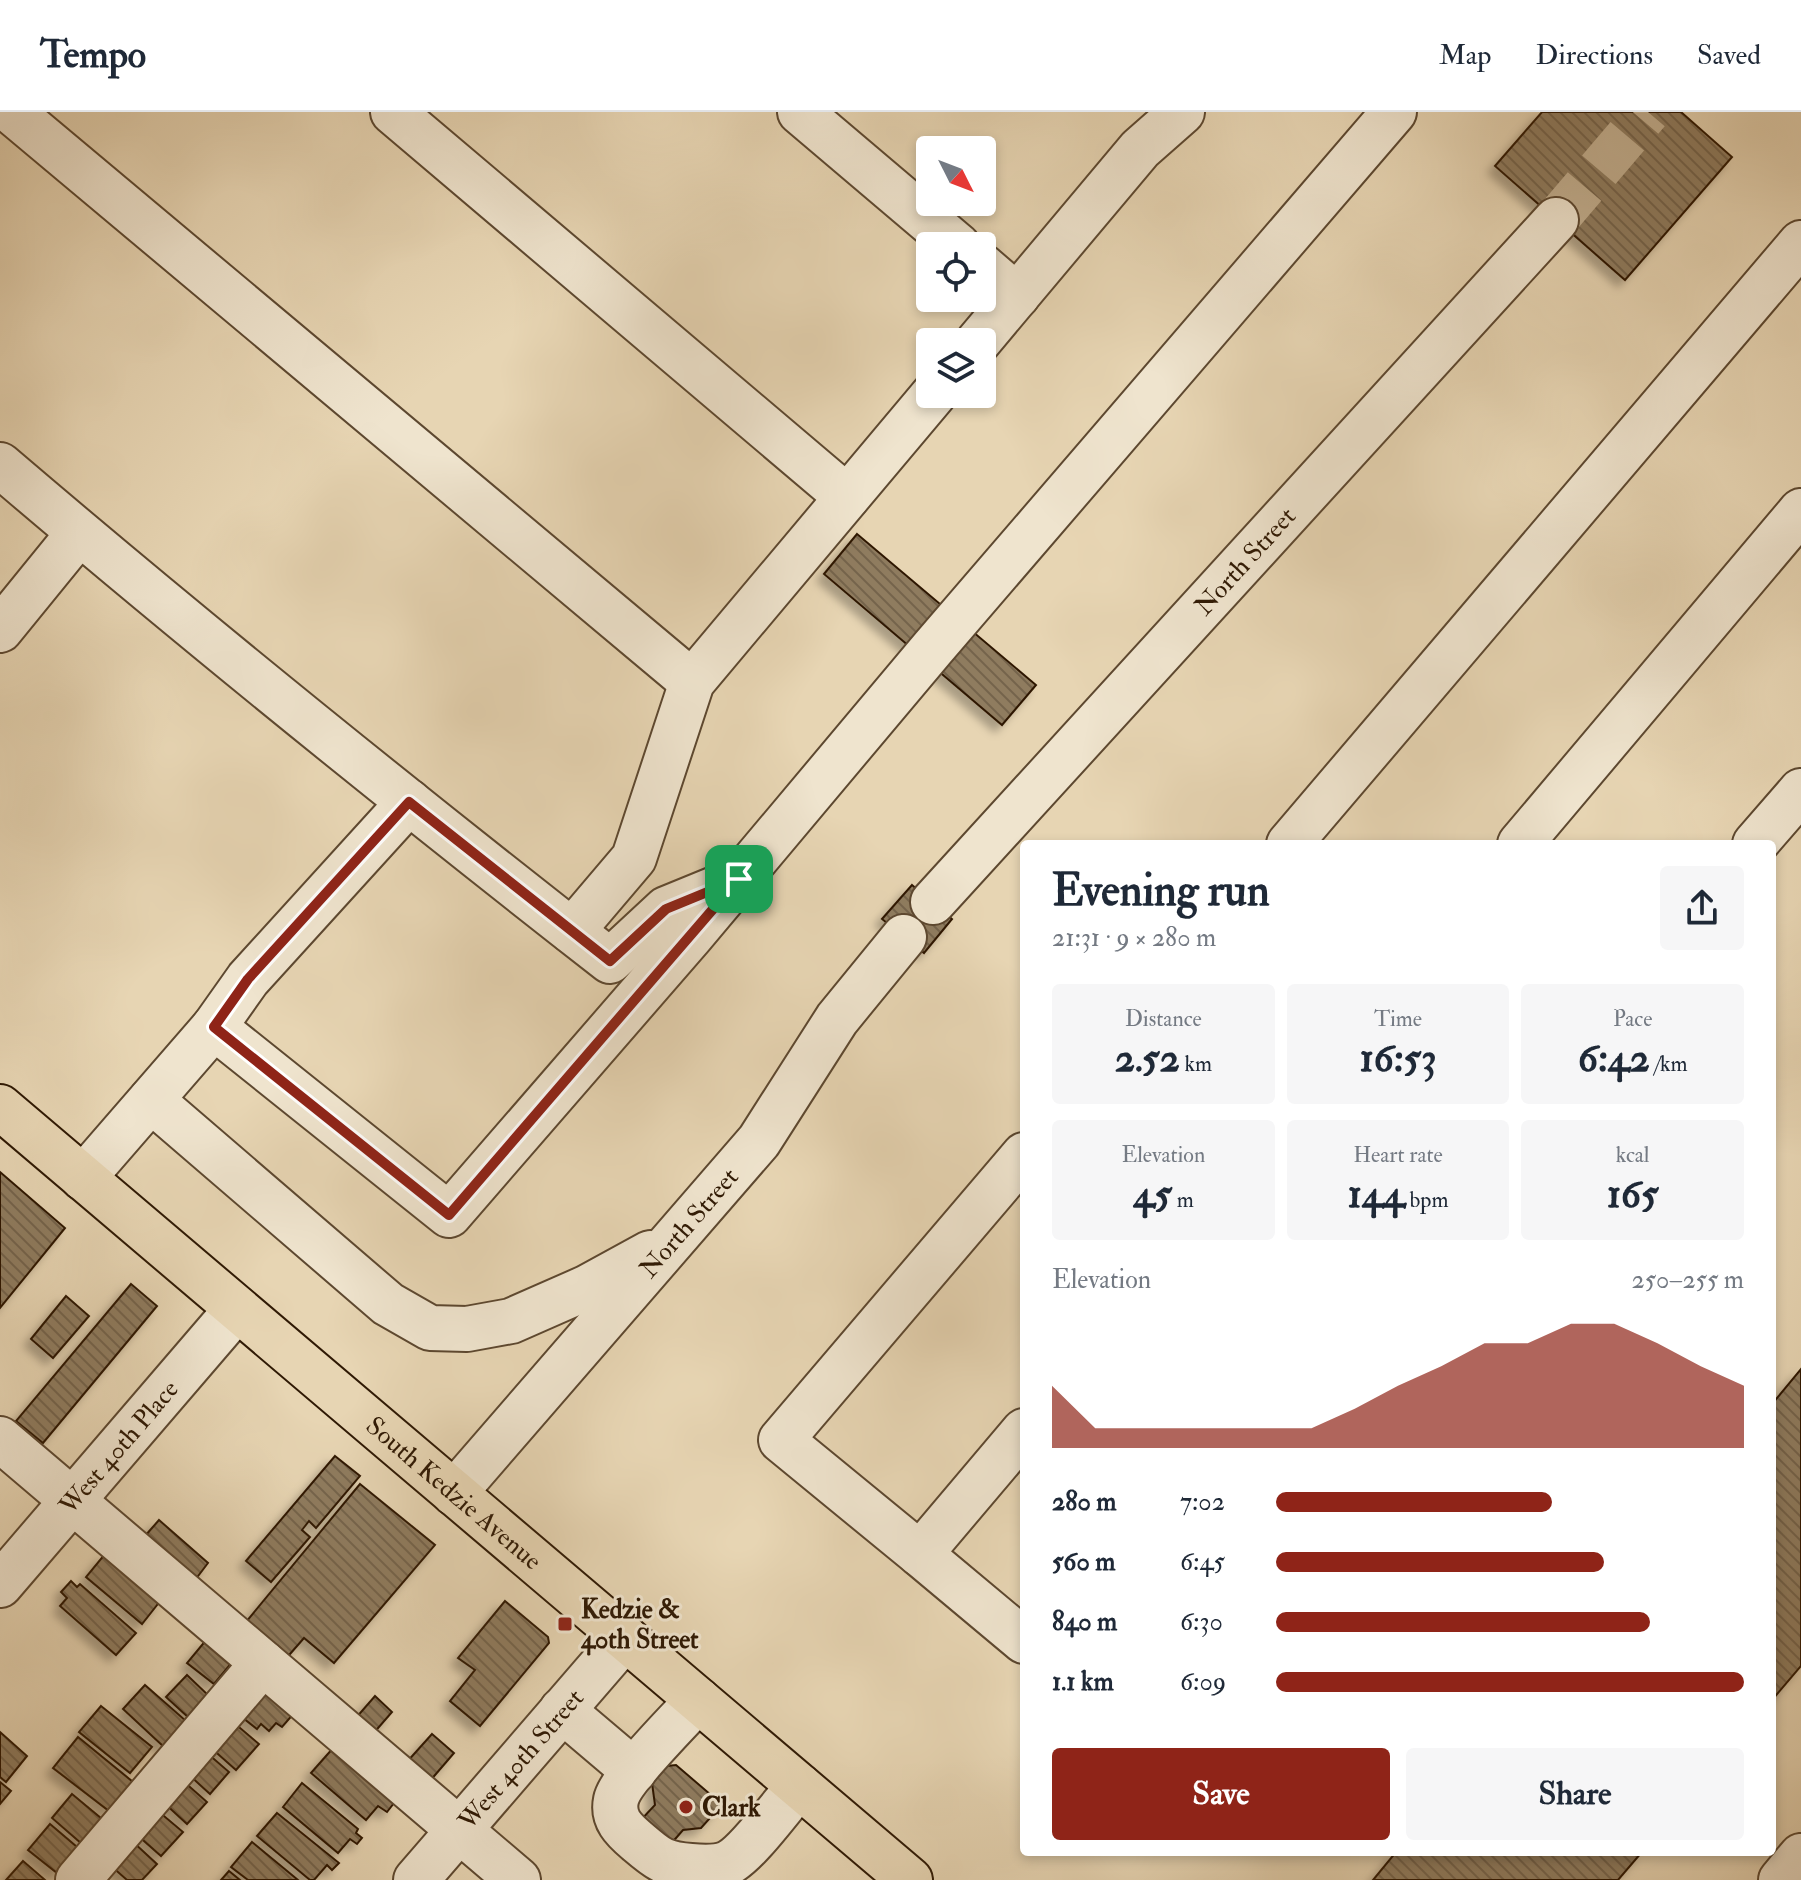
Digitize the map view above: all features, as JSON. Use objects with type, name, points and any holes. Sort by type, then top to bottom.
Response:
[{"type":"main road","name":"South Kedzie Avenue","points":[[0,1107],[910,1880]]},
{"type":"street","points":[[12,112],[692,682]]},
{"type":"street","points":[[393,112],[847,497]]},
{"type":"street","points":[[800,112],[941,232]]},
{"type":"street","points":[[990,328],[1140,149],[1182,112]]},
{"type":"street","points":[[214,1027],[449,1215],[1394,112]]},
{"type":"street","name":"North Street","points":[[933,902],[1556,220]]},
{"type":"street","points":[[1292,840],[1801,243]]},
{"type":"street","points":[[996,278],[1017,296]]},
{"type":"street","points":[[572,931],[634,858],[692,682],[922,408]]},
{"type":"street","points":[[0,465],[409,802],[610,961],[666,909],[739,879]]},
{"type":"street","points":[[1523,840],[1801,511]]},
{"type":"street","points":[[0,630],[79,533]]},
{"type":"street","points":[[1758,840],[1801,791]]},
{"type":"street","points":[[83,1178],[214,1027],[248,979],[409,802]]},
{"type":"street","name":"North Street","points":[[454,1493],[759,1141],[837,1019],[904,937]]},
{"type":"street","points":[[151,1100],[388,1304],[430,1328],[467,1329],[511,1321],[586,1288],[673,1240]]},
{"type":"street","points":[[1020,1160],[781,1440],[1020,1638]]},
{"type":"street","name":"West 40th Place","points":[[0,1585],[237,1309]]},
{"type":"street","points":[[920,1554],[1020,1436]]},
{"type":"street","points":[[0,1439],[518,1880]]},
{"type":"street","name":"West 40th Street","points":[[416,1880],[625,1638]]},
{"type":"street","points":[[78,1880],[263,1663]]},
{"type":"street","points":[[698,1700],[634,1771],[616,1799],[620,1826],[658,1859],[668,1864],[719,1866],[731,1861],[799,1786]]},
{"type":"street","points":[[562,1710],[634,1771]]},
{"type":"street","points":[[1781,1880],[1801,1856]]},
{"type":"building","points":[[1542,112],[1681,112],[1732,157],[1625,280],[1495,166]]},
{"type":"building","points":[[857,534],[1036,685],[1002,725],[824,574]]},
{"type":"building","points":[[912,885],[952,919],[924,953],[882,919]]},
{"type":"building","points":[[0,1172],[65,1228],[0,1308]]},
{"type":"building","points":[[131,1284],[157,1306],[43,1443],[16,1421]]},
{"type":"building","points":[[66,1296],[89,1316],[53,1358],[31,1339]]},
{"type":"building","points":[[1801,1369],[1801,1666],[1776,1695],[1776,1399]]},
{"type":"building","points":[[335,1456],[360,1476],[316,1528],[309,1521],[302,1530],[310,1537],[271,1582],[246,1561]]},
{"type":"building","points":[[360,1484],[435,1545],[334,1663],[304,1638],[283,1662],[241,1628]]},
{"type":"building","points":[[159,1520],[208,1563],[195,1580],[145,1536]]},
{"type":"building","points":[[105,1554],[161,1600],[142,1624],[86,1577]]},
{"type":"building","points":[[71,1581],[77,1587],[80,1584],[136,1633],[116,1655],[60,1606],[67,1598],[61,1592]]},
{"type":"building","points":[[505,1601],[548,1637],[549,1643],[480,1726],[450,1701],[475,1670],[458,1658]]},
{"type":"building","points":[[207,1639],[234,1660],[214,1684],[187,1663]]},
{"type":"building","points":[[187,1675],[209,1696],[189,1718],[166,1697]]},
{"type":"building","points":[[145,1685],[186,1721],[164,1747],[123,1709]]},
{"type":"building","points":[[263,1685],[295,1712],[282,1727],[276,1723],[269,1731],[261,1724],[257,1729],[238,1714]]},
{"type":"building","points":[[375,1696],[392,1712],[372,1735],[355,1719]]},
{"type":"building","points":[[101,1706],[152,1747],[130,1773],[79,1732]]},
{"type":"building","points":[[233,1722],[259,1744],[236,1770],[210,1747]]},
{"type":"building","points":[[0,1732],[27,1756],[6,1782],[0,1777]]},
{"type":"building","points":[[432,1734],[454,1753],[429,1782],[406,1763]]},
{"type":"building","points":[[78,1737],[133,1782],[109,1811],[53,1768]]},
{"type":"building","points":[[334,1747],[389,1793],[386,1797],[394,1803],[387,1812],[378,1806],[366,1820],[311,1773]]},
{"type":"building","points":[[207,1753],[229,1772],[210,1794],[188,1774]]},
{"type":"building","name":"Clark","points":[[676,1765],[718,1801],[719,1808],[701,1828],[683,1830],[669,1846],[639,1822],[655,1805],[652,1783],[667,1766]]},
{"type":"building","points":[[182,1780],[207,1802],[187,1824],[162,1801]]},
{"type":"building","points":[[0,1782],[11,1791],[0,1804]]},
{"type":"building","points":[[302,1783],[358,1829],[356,1833],[362,1838],[357,1844],[350,1839],[338,1853],[283,1807]]},
{"type":"building","points":[[72,1794],[102,1819],[82,1844],[52,1818]]},
{"type":"building","points":[[158,1811],[183,1832],[161,1856],[136,1834]]},
{"type":"building","points":[[277,1813],[339,1863],[332,1870],[327,1865],[314,1880],[310,1880],[257,1836]]},
{"type":"building","points":[[50,1824],[77,1847],[57,1873],[28,1850]]},
{"type":"building","points":[[132,1841],[157,1864],[142,1880],[127,1880],[110,1865]]},
{"type":"building","points":[[252,1842],[298,1880],[248,1880],[231,1867]]},
{"type":"building","points":[[1393,1856],[1639,1856],[1618,1880],[1373,1880]]},
{"type":"building","points":[[23,1861],[45,1880],[6,1880]]},
{"type":"building","points":[[229,1871],[240,1880],[221,1880]]},
{"type":"tunnel","points":[[1556,220],[1648,112]]},
{"type":"place","name":"Kedzie & 40th Street","points":[[565,1624]]},
{"type":"place","name":"Clark","points":[[686,1807]]},
{"type":"route","points":[[409,802],[610,961],[666,909],[739,879],[449,1215],[214,1027],[248,979],[409,802]]}]
